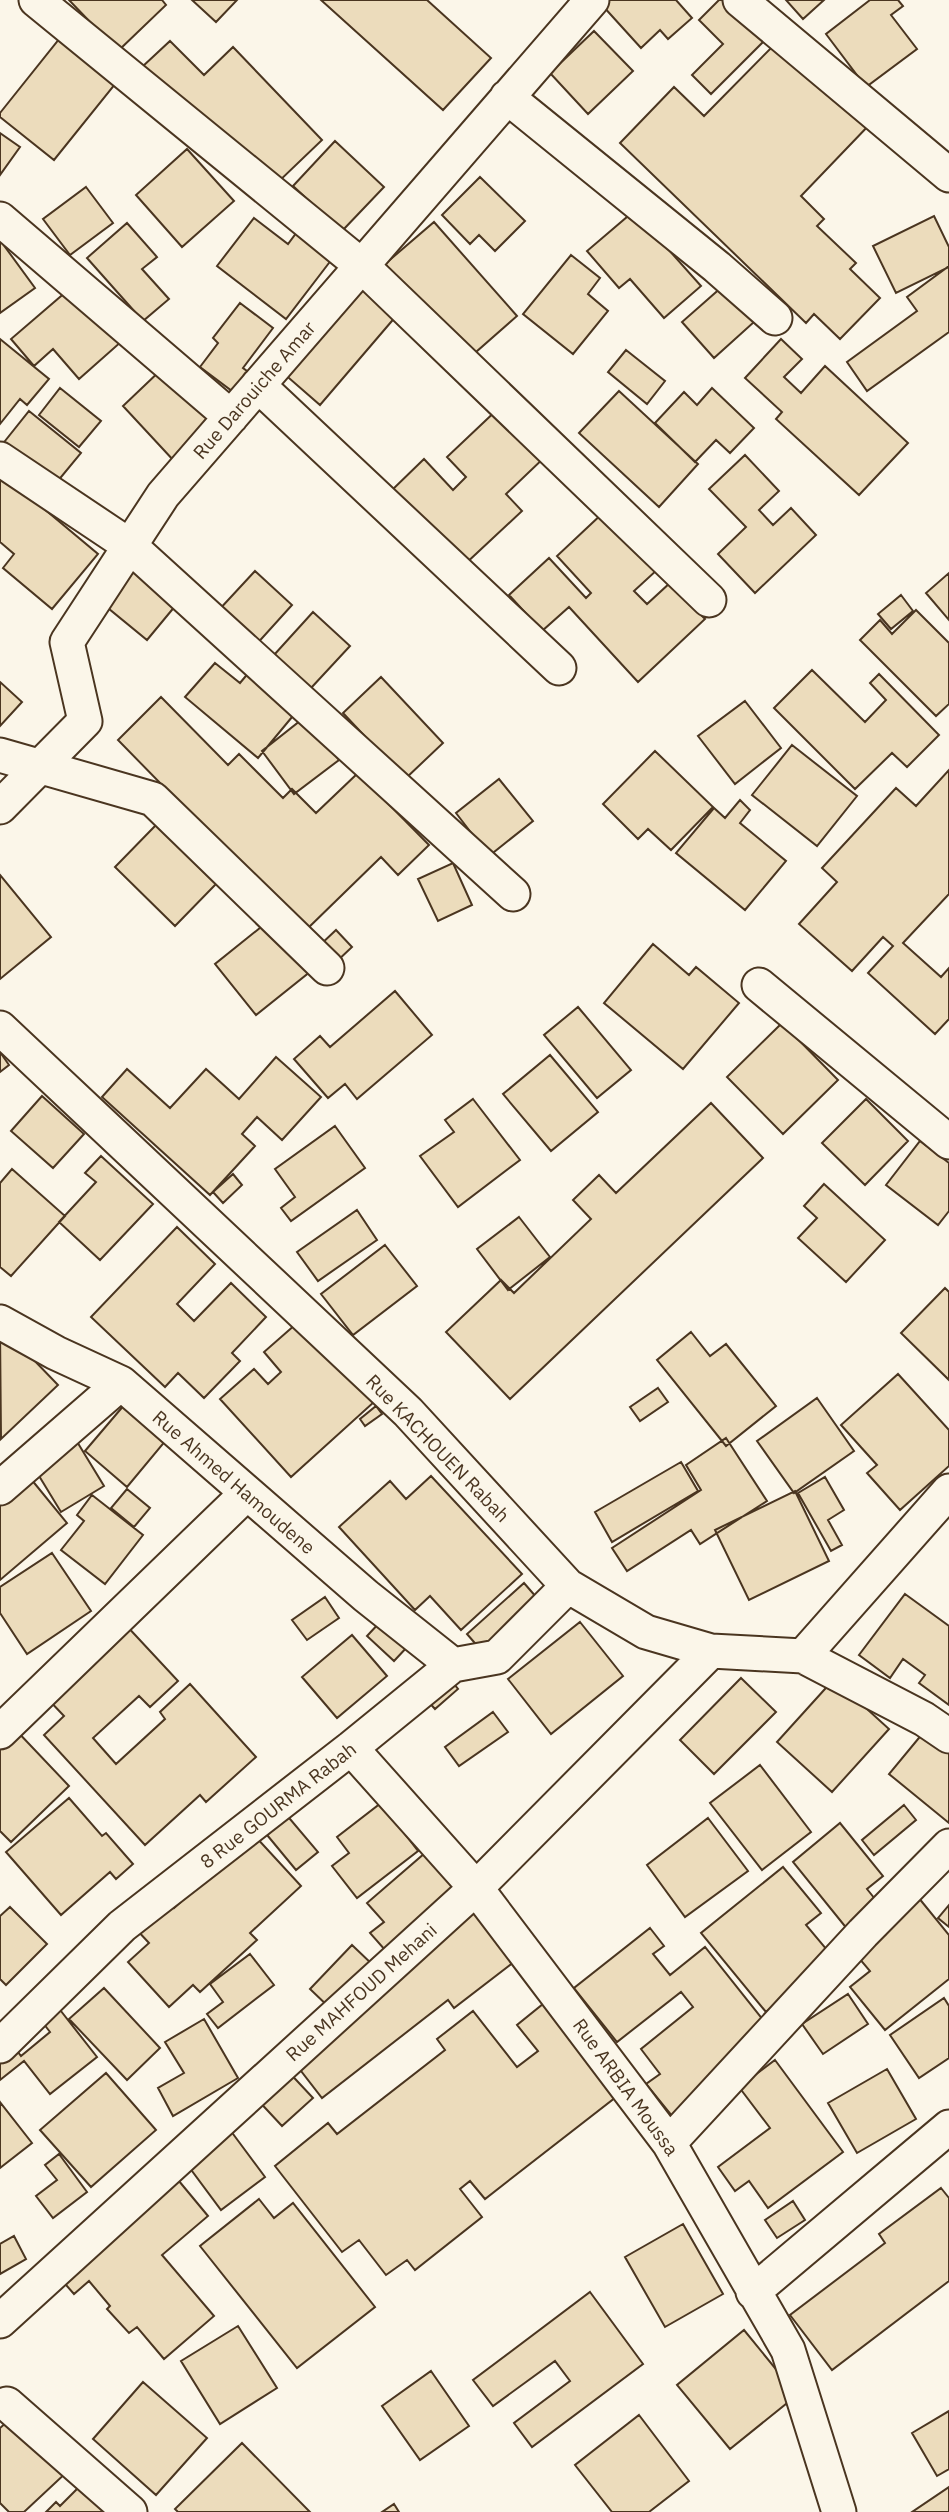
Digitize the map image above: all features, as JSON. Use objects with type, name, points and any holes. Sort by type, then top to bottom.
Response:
[{"type":"street","points":[[36,0],[362,266],[709,600]]},
{"type":"street","name":"Rue Darouiche Amar","points":[[0,807],[85,721],[67,642],[163,495],[592,0]]},
{"type":"street","points":[[740,0],[949,175]]},
{"type":"street","points":[[508,97],[706,258],[775,318]]},
{"type":"street","points":[[0,219],[231,416]]},
{"type":"street","points":[[258,385],[559,668]]},
{"type":"street","points":[[0,459],[130,546],[513,894]]},
{"type":"street","points":[[0,755],[153,799],[327,968]]},
{"type":"street","points":[[759,985],[949,1142]]},
{"type":"street","name":"Rue KACHOUEN Rabah","points":[[0,1028],[408,1412],[568,1586],[646,1632],[711,1651],[803,1656],[949,1736]]},
{"type":"street","name":"Rue Ahmed Hamoudene","points":[[0,1322],[56,1353],[121,1383],[366,1597],[453,1665]]},
{"type":"street","points":[[0,1488],[121,1383]]},
{"type":"street","points":[[803,1656],[949,1491]]},
{"type":"street","points":[[0,1732],[247,1493]]},
{"type":"street","name":"8 Rue GOURMA Rabah","points":[[0,2046],[122,1926],[453,1665],[497,1657],[568,1586]]},
{"type":"street","name":"Rue MAHFOUD Mehani","points":[[0,2321],[476,1888],[711,1651]]},
{"type":"street","name":"Rue ARBIA Moussa","points":[[351,1748],[476,1888],[669,2143],[788,2350],[839,2512]]},
{"type":"street","points":[[669,2143],[863,1933],[949,1846]]},
{"type":"street","points":[[753,2292],[949,2127]]},
{"type":"street","points":[[3,2405],[130,2512]]},
{"type":"building","points":[[69,0],[162,0],[166,5],[118,51]]},
{"type":"building","points":[[192,0],[237,0],[216,22]]},
{"type":"building","points":[[321,0],[427,0],[491,58],[443,110]]},
{"type":"building","points":[[608,0],[676,0],[692,18],[668,39],[660,30],[641,48],[602,5]]},
{"type":"building","points":[[719,0],[724,0],[765,40],[711,94],[692,75],[723,44],[699,20]]},
{"type":"building","points":[[786,0],[824,0],[803,19]]},
{"type":"building","points":[[870,0],[898,0],[903,6],[891,15],[917,49],[866,87],[826,34]]},
{"type":"building","points":[[594,31],[633,71],[588,114],[550,73]]},
{"type":"building","points":[[64,33],[120,78],[54,160],[0,117],[0,113]]},
{"type":"building","points":[[170,41],[204,75],[233,47],[322,140],[273,187],[142,67]]},
{"type":"building","points":[[775,44],[871,123],[801,196],[824,219],[817,226],[856,263],[850,269],[880,298],[840,339],[814,314],[806,323],[620,143],[674,87],[704,116]]},
{"type":"building","points":[[0,133],[20,147],[0,175]]},
{"type":"building","points":[[335,141],[384,187],[342,231],[293,186]]},
{"type":"building","points":[[187,149],[234,201],[182,247],[136,195]]},
{"type":"building","points":[[480,177],[525,221],[495,251],[479,235],[470,244],[442,215]]},
{"type":"building","points":[[86,187],[113,223],[70,255],[43,219]]},
{"type":"building","points":[[634,211],[701,286],[664,318],[630,279],[619,288],[587,251]]},
{"type":"building","points":[[934,216],[949,247],[949,267],[896,293],[873,246]]},
{"type":"building","points":[[254,218],[288,244],[297,232],[332,259],[286,319],[217,266]]},
{"type":"building","points":[[434,222],[517,316],[468,359],[385,264]]},
{"type":"building","points":[[127,223],[157,257],[142,269],[169,299],[143,321],[87,258]]},
{"type":"building","points":[[0,240],[35,288],[0,313]]},
{"type":"building","points":[[571,255],[600,278],[588,294],[608,311],[573,354],[523,314]]},
{"type":"building","points":[[949,266],[949,332],[867,391],[847,362],[917,311],[907,297]]},
{"type":"building","points":[[365,275],[403,308],[320,405],[282,372]]},
{"type":"building","points":[[74,285],[122,341],[79,379],[53,349],[34,366],[11,339]]},
{"type":"building","points":[[723,286],[754,322],[714,358],[682,322]]},
{"type":"building","points":[[240,303],[273,328],[243,368],[251,374],[236,394],[200,367],[218,343],[213,338]]},
{"type":"building","points":[[0,339],[49,379],[27,405],[20,399],[0,424]]},
{"type":"building","points":[[781,339],[802,359],[784,377],[801,393],[825,366],[908,443],[859,495],[776,419],[782,412],[745,378]]},
{"type":"building","points":[[626,350],[665,381],[647,404],[608,372]]},
{"type":"building","points":[[164,367],[217,423],[175,462],[123,406]]},
{"type":"building","points":[[60,388],[101,421],[79,447],[39,415]]},
{"type":"building","points":[[712,388],[754,428],[730,453],[716,440],[695,462],[655,423],[684,392],[697,405]]},
{"type":"building","points":[[619,391],[698,464],[659,507],[579,433]]},
{"type":"building","points":[[501,406],[548,454],[506,494],[522,511],[463,566],[391,491],[424,459],[453,490],[466,477],[447,457]]},
{"type":"building","points":[[29,411],[81,453],[52,488],[1,446]]},
{"type":"building","points":[[745,455],[779,491],[759,510],[773,525],[791,508],[816,535],[755,593],[718,554],[746,527],[709,489]]},
{"type":"building","points":[[0,472],[98,554],[52,609],[3,568],[14,554],[0,542]]},
{"type":"building","points":[[605,511],[658,569],[634,591],[647,604],[671,582],[705,619],[638,682],[569,607],[542,631],[509,595],[549,558],[586,598],[591,593],[557,556]]},
{"type":"building","points":[[127,563],[176,605],[147,640],[97,599]]},
{"type":"building","points":[[255,571],[292,605],[254,647],[217,612]]},
{"type":"building","points":[[949,573],[949,620],[926,593]]},
{"type":"building","points":[[901,595],[913,611],[891,629],[878,614]]},
{"type":"building","points":[[916,610],[949,643],[949,704],[936,716],[860,640],[880,620],[892,634]]},
{"type":"building","points":[[313,612],[350,646],[311,688],[274,655]]},
{"type":"building","points":[[215,663],[240,683],[250,671],[297,711],[258,758],[185,697]]},
{"type":"building","points":[[812,670],[865,722],[886,700],[870,683],[879,674],[939,735],[907,767],[892,753],[855,789],[774,708]]},
{"type":"building","points":[[381,677],[443,743],[405,779],[343,713]]},
{"type":"building","points":[[0,682],[22,702],[0,726]]},
{"type":"building","points":[[161,697],[228,765],[239,754],[283,798],[292,789],[316,813],[358,773],[429,845],[398,875],[381,857],[305,931],[118,740]]},
{"type":"building","points":[[745,701],[781,748],[735,784],[698,736]]},
{"type":"building","points":[[305,717],[339,760],[294,794],[262,751]]},
{"type":"building","points":[[792,745],[857,796],[817,846],[752,795]]},
{"type":"building","points":[[655,751],[713,807],[671,850],[648,829],[638,839],[603,804]]},
{"type":"building","points":[[949,770],[949,894],[903,943],[941,977],[949,968],[949,1019],[935,1034],[868,973],[893,946],[883,937],[852,971],[799,924],[837,882],[822,868],[896,788],[916,806]]},
{"type":"building","points":[[499,779],[533,821],[489,856],[456,813]]},
{"type":"building","points":[[740,800],[750,810],[740,823],[786,861],[745,910],[676,853],[714,808],[725,818]]},
{"type":"building","points":[[156,825],[216,884],[175,926],[115,867]]},
{"type":"building","points":[[453,863],[472,905],[438,921],[418,879]]},
{"type":"building","points":[[0,875],[51,937],[0,979]]},
{"type":"building","points":[[271,919],[311,971],[256,1015],[215,964]]},
{"type":"building","points":[[336,930],[352,947],[335,963],[319,946]]},
{"type":"building","points":[[653,944],[689,975],[696,967],[739,1003],[683,1069],[604,1003]]},
{"type":"building","points":[[395,991],[432,1035],[357,1099],[345,1084],[328,1098],[294,1059],[320,1036],[330,1047]]},
{"type":"building","points":[[578,1007],[631,1070],[597,1098],[544,1035]]},
{"type":"building","points":[[782,1023],[838,1080],[783,1134],[727,1077]]},
{"type":"building","points":[[0,1052],[9,1065],[0,1072]]},
{"type":"building","points":[[550,1055],[598,1112],[551,1151],[503,1094]]},
{"type":"building","points":[[276,1057],[321,1097],[282,1140],[257,1117],[242,1134],[255,1146],[210,1195],[102,1097],[127,1069],[170,1108],[206,1069],[239,1099]]},
{"type":"building","points":[[42,1096],[84,1134],[53,1168],[11,1131]]},
{"type":"building","points":[[473,1099],[520,1160],[458,1207],[420,1156],[454,1132],[445,1120]]},
{"type":"building","points":[[866,1099],[908,1141],[865,1185],[822,1143]]},
{"type":"building","points":[[711,1103],[763,1158],[510,1399],[446,1332],[501,1280],[514,1293],[591,1219],[573,1200],[599,1175],[616,1193]]},
{"type":"building","points":[[335,1126],[365,1168],[291,1221],[281,1208],[295,1197],[275,1169]]},
{"type":"building","points":[[920,1141],[949,1163],[949,1211],[938,1225],[886,1185]]},
{"type":"building","points":[[101,1156],[153,1204],[100,1260],[59,1222],[96,1182],[85,1173]]},
{"type":"building","points":[[12,1169],[65,1216],[11,1276],[0,1267],[0,1183]]},
{"type":"building","points":[[233,1174],[242,1185],[223,1203],[213,1192]]},
{"type":"building","points":[[824,1184],[885,1240],[846,1282],[798,1238],[817,1218],[804,1206]]},
{"type":"building","points":[[357,1210],[377,1240],[318,1281],[297,1252]]},
{"type":"building","points":[[519,1217],[550,1257],[508,1290],[477,1249]]},
{"type":"building","points":[[177,1227],[215,1264],[177,1304],[194,1321],[231,1283],[266,1317],[232,1353],[240,1361],[204,1398],[178,1373],[165,1387],[91,1317]]},
{"type":"building","points":[[385,1245],[417,1286],[353,1335],[321,1294]]},
{"type":"building","points":[[945,1288],[949,1292],[949,1380],[901,1333]]},
{"type":"building","points":[[304,1317],[374,1402],[291,1477],[220,1399],[254,1369],[268,1384],[281,1372],[264,1352]]},
{"type":"building","points":[[2,1327],[58,1385],[1,1439],[0,1329]]},
{"type":"building","points":[[691,1332],[710,1356],[726,1344],[776,1406],[726,1446],[657,1360]]},
{"type":"building","points":[[898,1374],[949,1430],[949,1466],[900,1510],[867,1473],[877,1465],[841,1425]]},
{"type":"building","points":[[658,1388],[668,1402],[640,1421],[630,1407]]},
{"type":"building","points":[[817,1398],[854,1451],[794,1493],[757,1441]]},
{"type":"building","points":[[125,1404],[167,1439],[127,1487],[85,1451]]},
{"type":"building","points":[[376,1406],[382,1414],[365,1426],[360,1419]]},
{"type":"building","points":[[726,1438],[767,1501],[700,1544],[691,1530],[627,1571],[612,1548],[701,1490],[686,1465]]},
{"type":"building","points":[[76,1440],[104,1486],[61,1512],[33,1466]]},
{"type":"building","points":[[681,1462],[698,1491],[612,1542],[595,1512]]},
{"type":"building","points":[[431,1476],[522,1574],[461,1630],[430,1596],[415,1610],[339,1527],[390,1481],[406,1499]]},
{"type":"building","points":[[825,1477],[844,1510],[828,1520],[842,1545],[831,1551],[798,1493]]},
{"type":"building","points":[[31,1479],[67,1523],[0,1580],[0,1505]]},
{"type":"building","points":[[127,1489],[150,1508],[134,1527],[111,1508]]},
{"type":"building","points":[[795,1491],[829,1561],[749,1600],[715,1530]]},
{"type":"building","points":[[92,1495],[143,1535],[105,1584],[61,1550],[84,1521],[77,1515]]},
{"type":"building","points":[[52,1553],[91,1611],[27,1654],[0,1613],[0,1587]]},
{"type":"building","points":[[524,1583],[537,1598],[480,1649],[467,1634]]},
{"type":"building","points":[[905,1594],[949,1626],[949,1705],[919,1683],[925,1675],[903,1659],[890,1678],[859,1655]]},
{"type":"building","points":[[325,1597],[339,1618],[307,1640],[292,1620]]},
{"type":"building","points":[[396,1605],[423,1630],[394,1661],[367,1636]]},
{"type":"building","points":[[580,1622],[623,1676],[551,1734],[508,1679]]},
{"type":"building","points":[[124,1623],[178,1681],[150,1707],[139,1696],[93,1738],[116,1764],[165,1719],[160,1712],[190,1684],[256,1757],[206,1802],[200,1795],[145,1845],[44,1735],[64,1716],[45,1696]]},
{"type":"building","points":[[352,1635],[387,1676],[337,1718],[302,1677]]},
{"type":"building","points":[[741,1678],[776,1712],[714,1774],[680,1740]]},
{"type":"building","points":[[450,1679],[458,1689],[435,1709],[426,1699]]},
{"type":"building","points":[[834,1679],[889,1729],[832,1792],[777,1742]]},
{"type":"building","points":[[493,1712],[508,1732],[459,1766],[445,1747]]},
{"type":"building","points":[[13,1727],[69,1786],[11,1842],[0,1831],[0,1739]]},
{"type":"building","points":[[923,1733],[949,1753],[949,1823],[889,1774]]},
{"type":"building","points":[[760,1765],[811,1832],[762,1870],[710,1803]]},
{"type":"building","points":[[69,1798],[102,1836],[106,1833],[133,1864],[116,1879],[110,1872],[61,1915],[6,1852]]},
{"type":"building","points":[[381,1803],[418,1851],[357,1898],[332,1866],[349,1853],[337,1837]]},
{"type":"building","points":[[904,1805],[916,1820],[874,1855],[862,1840]]},
{"type":"building","points":[[279,1806],[318,1852],[296,1870],[258,1824]]},
{"type":"building","points":[[708,1818],[748,1871],[685,1917],[647,1865]]},
{"type":"building","points":[[840,1823],[883,1876],[867,1889],[879,1904],[848,1930],[793,1862]]},
{"type":"building","points":[[254,1835],[301,1886],[250,1933],[257,1940],[200,1992],[193,1985],[169,2007],[128,1962],[149,1943],[136,1929],[168,1901],[174,1908]]},
{"type":"building","points":[[425,1853],[464,1898],[393,1959],[370,1933],[384,1922],[367,1903]]},
{"type":"building","points":[[783,1867],[821,1913],[806,1925],[833,1957],[766,2012],[701,1933]]},
{"type":"building","points":[[918,1897],[949,1935],[949,1979],[885,2030],[850,1987],[870,1971],[858,1957],[885,1935],[880,1927]]},
{"type":"building","points":[[469,1905],[514,1962],[454,2008],[448,2000],[322,2098],[284,2049]]},
{"type":"building","points":[[949,1905],[949,1927],[938,1918]]},
{"type":"building","points":[[10,1907],[47,1944],[6,1985],[0,1979],[0,1916]]},
{"type":"building","points":[[650,1928],[664,1946],[653,1954],[670,1975],[705,1947],[767,2025],[672,2116],[646,2084],[660,2074],[641,2049],[693,2007],[681,1992],[617,2042],[574,1988]]},
{"type":"building","points":[[352,1945],[374,1966],[332,2010],[310,1989]]},
{"type":"building","points":[[250,1954],[274,1985],[218,2028],[207,2014],[223,2002],[210,1984]]},
{"type":"building","points":[[104,1988],[160,2048],[127,2080],[69,2019]]},
{"type":"building","points":[[848,1994],[868,2024],[823,2054],[802,2024]]},
{"type":"building","points":[[944,1998],[949,2006],[949,2058],[919,2078],[890,2035]]},
{"type":"building","points":[[543,2004],[616,2097],[485,2199],[470,2181],[460,2189],[482,2217],[415,2270],[407,2260],[386,2275],[359,2240],[342,2252],[275,2166],[328,2123],[337,2134],[445,2050],[437,2039],[473,2011],[517,2067],[538,2051],[517,2025]]},
{"type":"building","points":[[57,2006],[97,2057],[50,2094],[24,2061],[0,2080],[0,2058],[12,2044],[21,2056],[50,2032],[40,2019]]},
{"type":"building","points":[[204,2019],[238,2078],[173,2116],[158,2088],[184,2073],[165,2042]]},
{"type":"building","points":[[775,2060],[843,2152],[768,2208],[749,2181],[735,2191],[718,2167],[770,2128],[739,2087]]},
{"type":"building","points":[[285,2068],[313,2098],[282,2126],[255,2097]]},
{"type":"building","points":[[887,2069],[916,2119],[857,2153],[828,2103]]},
{"type":"building","points":[[106,2073],[156,2130],[91,2187],[40,2130]]},
{"type":"building","points":[[0,2102],[32,2143],[0,2168]]},
{"type":"building","points":[[216,2111],[265,2177],[221,2210],[172,2144]]},
{"type":"building","points":[[59,2154],[87,2192],[53,2218],[36,2196],[57,2180],[45,2165]]},
{"type":"building","points":[[169,2169],[208,2216],[162,2255],[214,2316],[164,2359],[137,2327],[129,2333],[107,2309],[110,2306],[89,2281],[74,2294],[52,2269]]},
{"type":"building","points":[[941,2188],[949,2198],[949,2281],[832,2370],[790,2315],[885,2243],[879,2234]]},
{"type":"building","points":[[259,2199],[274,2218],[293,2203],[375,2307],[297,2368],[200,2246]]},
{"type":"building","points":[[793,2201],[805,2220],[777,2238],[765,2220]]},
{"type":"building","points":[[683,2224],[723,2294],[665,2327],[625,2257]]},
{"type":"building","points":[[14,2236],[26,2259],[0,2274],[0,2244]]},
{"type":"building","points":[[590,2292],[643,2364],[532,2447],[514,2423],[570,2381],[555,2361],[493,2406],[473,2380]]},
{"type":"building","points":[[238,2326],[277,2388],[220,2424],[181,2361]]},
{"type":"building","points":[[744,2330],[797,2395],[730,2449],[677,2385]]},
{"type":"building","points":[[431,2371],[469,2426],[420,2460],[382,2406]]},
{"type":"building","points":[[143,2382],[207,2438],[156,2495],[93,2439]]},
{"type":"building","points":[[949,2411],[949,2469],[937,2476],[912,2433]]},
{"type":"building","points":[[16,2414],[69,2470],[24,2512],[9,2512],[0,2503],[0,2428]]},
{"type":"building","points":[[639,2415],[689,2481],[649,2512],[612,2512],[575,2465]]},
{"type":"building","points":[[242,2443],[310,2512],[178,2512],[175,2509]]},
{"type":"building","points":[[81,2485],[109,2512],[46,2512],[56,2502],[60,2506]]},
{"type":"building","points":[[949,2487],[949,2512],[912,2512]]},
{"type":"building","points":[[394,2504],[399,2512],[382,2512]]}]
